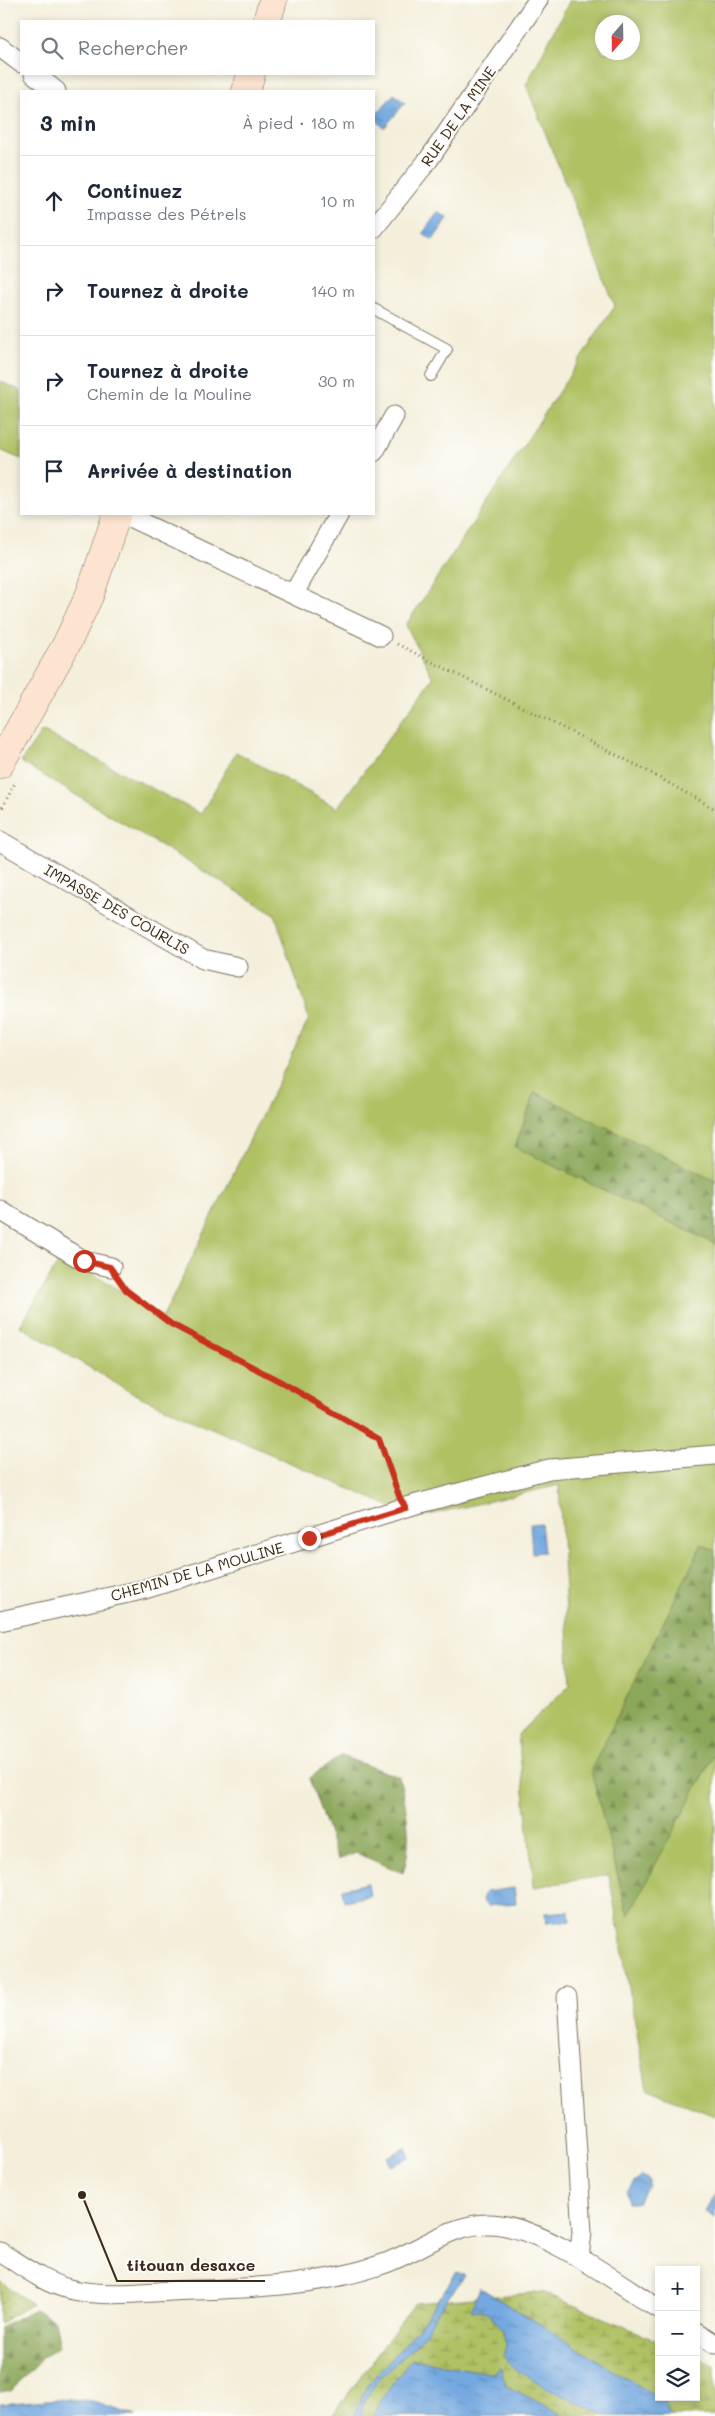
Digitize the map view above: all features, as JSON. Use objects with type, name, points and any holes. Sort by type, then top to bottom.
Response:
[{"type":"main road","points":[[267,20],[273,0]]},
{"type":"main road","points":[[246,90],[251,75]]},
{"type":"main road","points":[[0,764],[67,643],[90,594],[117,515]]},
{"type":"street","name":"RUE DE LA MINE","points":[[375,227],[429,159],[538,0]]},
{"type":"street","points":[[0,47],[20,62]]},
{"type":"street","points":[[35,75],[55,90]]},
{"type":"street","points":[[375,450],[394,416]]},
{"type":"street","points":[[125,515],[294,593],[381,636]]},
{"type":"street","points":[[294,593],[338,515]]},
{"type":"street","name":"IMPASSE DES COURLIS","points":[[0,841],[203,959],[238,967]]},
{"type":"street","points":[[0,1210],[84,1261],[110,1267]]},
{"type":"street","name":"CHEMIN DE LA MOULINE","points":[[0,1621],[142,1590],[406,1508],[549,1469],[715,1455]]},
{"type":"street","points":[[568,1997],[582,2232],[579,2258]]},
{"type":"street","points":[[0,2252],[45,2280],[88,2292],[130,2293],[303,2284],[385,2264],[442,2236],[474,2225],[489,2224],[507,2226],[530,2233],[579,2258],[655,2306]]},
{"type":"street","points":[[700,2335],[715,2344]]},
{"type":"lane","points":[[375,310],[447,349],[431,376]]},
{"type":"path","points":[[381,636],[640,767],[715,810]]},
{"type":"path","points":[[110,1267],[126,1290],[171,1324],[283,1383],[379,1439],[400,1499],[406,1508]]},
{"type":"green space","points":[[570,0],[715,0],[715,2116],[647,2089],[609,1875],[534,1887],[518,1735],[570,1684],[559,1485],[416,1518],[132,1393],[20,1326],[63,1255],[163,1317],[309,1019],[275,914],[21,762],[42,731],[201,814],[236,752],[337,808],[433,678],[406,625],[615,306],[526,85]]},
{"type":"green space","points":[[0,381],[20,391],[20,459],[0,450]]},
{"type":"green space","points":[[535,1092],[715,1181],[715,1244],[515,1147]]},
{"type":"green space","points":[[702,1544],[715,1551],[715,1753],[628,1916],[591,1770]]},
{"type":"green space","points":[[341,1756],[399,1777],[408,1825],[408,1850],[403,1873],[356,1853],[338,1860],[309,1778]]},
{"type":"green space","points":[[0,2281],[32,2304],[0,2323]]},
{"type":"green space","points":[[542,2292],[655,2339],[655,2401],[700,2401],[700,2359],[715,2365],[715,2416],[332,2416],[415,2303]]},
{"type":"green space","points":[[35,2309],[55,2320],[60,2346],[43,2357],[11,2391],[0,2393],[0,2327]]},
{"type":"water","points":[[394,94],[405,103],[384,128],[375,116]]},
{"type":"water","points":[[438,212],[448,218],[433,240],[423,233]]},
{"type":"water","points":[[541,1523],[544,1552],[532,1553],[530,1524]]},
{"type":"water","points":[[368,1883],[370,1896],[344,1901],[342,1889]]},
{"type":"water","points":[[514,1888],[516,1903],[487,1906],[482,1900],[485,1892]]},
{"type":"water","points":[[569,1911],[570,1921],[546,1923],[545,1913]]},
{"type":"water","points":[[406,2148],[410,2158],[391,2166],[387,2157]]},
{"type":"water","points":[[642,2176],[649,2180],[649,2186],[644,2190],[638,2203],[628,2203],[627,2191]]},
{"type":"water","points":[[715,2192],[715,2218],[705,2212]]},
{"type":"water","points":[[457,2272],[465,2276],[438,2311],[423,2336],[376,2383],[364,2404],[361,2416],[354,2416],[366,2387],[419,2327]]},
{"type":"water","points":[[479,2287],[655,2396],[655,2401],[665,2402],[668,2413],[672,2416],[607,2416],[549,2389],[518,2371],[504,2357],[506,2343],[504,2330],[488,2313],[481,2310],[471,2311]]},
{"type":"water","points":[[411,2359],[495,2374],[499,2368],[503,2370],[501,2375],[507,2386],[565,2416],[374,2416],[382,2398]]},
{"type":"water","points":[[58,2399],[93,2402],[136,2416],[0,2416],[0,2404]]},
{"type":"place","name":"titouan desaxce","points":[[82,2195]]},
{"type":"route","points":[[84,1261],[110,1267],[126,1290],[171,1324],[283,1383],[379,1439],[400,1499],[406,1508],[309,1538]]}]
